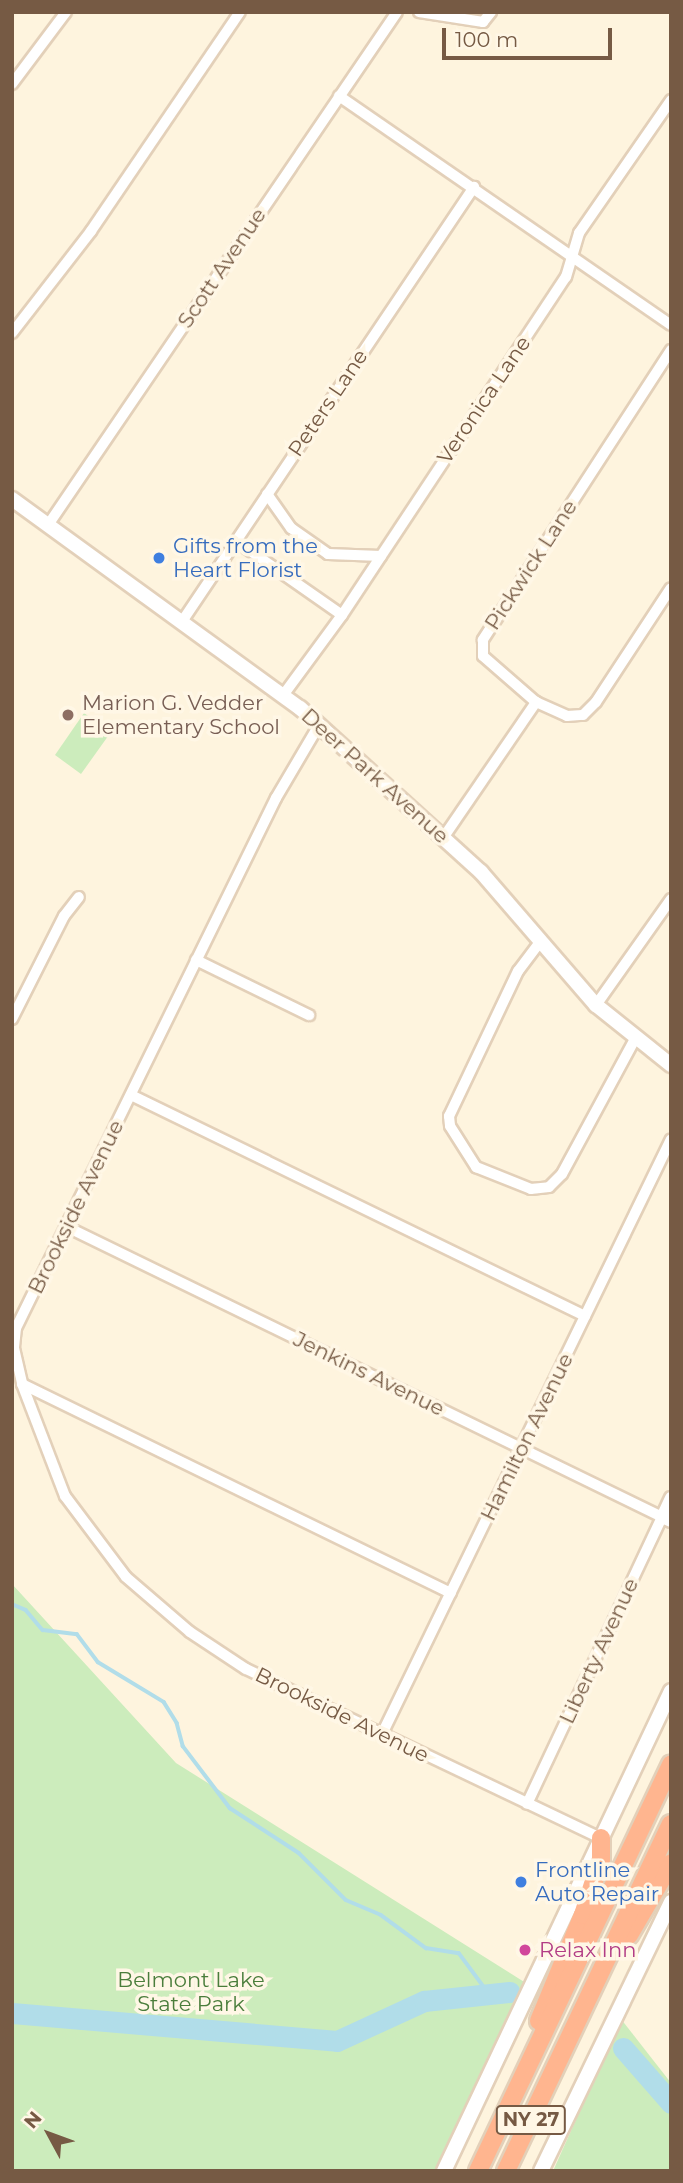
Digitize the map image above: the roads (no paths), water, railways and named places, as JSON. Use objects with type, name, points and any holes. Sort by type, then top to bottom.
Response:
[{"type":"highway","name":"NY 27","points":[[478,2171],[671,1765]]},
{"type":"highway","name":"NY 27","points":[[506,2171],[671,1824]]},
{"type":"highway","points":[[513,2097],[546,2000],[583,1915],[601,1859],[601,1839]]},
{"type":"highway","points":[[592,1990],[671,1863]]},
{"type":"main road","name":"Deer Park Avenue","points":[[12,499],[284,694],[497,890],[596,1005],[635,1039],[671,1065]]},
{"type":"main road","points":[[444,2171],[671,1690]]},
{"type":"main road","points":[[541,2171],[667,1920],[671,1902]]},
{"type":"street","points":[[12,84],[66,12]]},
{"type":"street","points":[[12,333],[91,232],[240,12]]},
{"type":"street","name":"Scott Avenue","points":[[48,524],[397,12]]},
{"type":"street","points":[[419,12],[447,13],[467,22],[483,22],[491,12]]},
{"type":"street","points":[[339,96],[671,325]]},
{"type":"street","name":"Veronica Lane","points":[[284,694],[342,615],[566,277],[579,233],[671,100]]},
{"type":"street","name":"Peters Lane","points":[[183,620],[474,187]]},
{"type":"street","name":"Pickwick Lane","points":[[671,350],[483,640],[483,656],[493,668],[536,702],[567,716],[583,715],[596,702],[671,588]]},
{"type":"street","points":[[267,494],[290,528],[328,554],[381,556]]},
{"type":"street","points":[[236,541],[342,615]]},
{"type":"street","points":[[443,838],[536,702]]},
{"type":"street","name":"Brookside Avenue","points":[[319,725],[305,743],[195,960],[16,1328],[14,1348],[22,1384],[65,1496],[126,1577],[190,1632],[246,1669],[601,1839]]},
{"type":"street","points":[[13,1015],[64,916],[79,897]]},
{"type":"street","points":[[596,1005],[671,899]]},
{"type":"street","points":[[540,942],[518,971],[449,1116],[456,1136],[476,1167],[531,1189],[549,1187],[562,1174],[635,1039]]},
{"type":"street","points":[[195,960],[309,1015]]},
{"type":"street","points":[[131,1095],[585,1316]]},
{"type":"street","name":"Hamilton Avenue","points":[[382,1734],[671,1139]]},
{"type":"street","name":"Jenkins Avenue","points":[[67,1227],[666,1519]]},
{"type":"street","points":[[22,1384],[451,1593]]},
{"type":"street","name":"Liberty Avenue","points":[[527,1804],[666,1519],[671,1498]]},
{"type":"waterway","points":[[12,1604],[26,1610],[43,1630],[77,1634],[98,1662],[164,1702],[177,1723],[183,1746],[230,1808],[299,1853],[346,1900],[381,1915],[426,1948],[459,1953],[490,1995]]},
{"type":"waterway","points":[[12,2013],[337,2041],[424,2001],[510,1992]]},
{"type":"waterway","points":[[623,2048],[671,2103]]},
{"type":"place","name":"Gifts from the Heart Florist","points":[[159,558]]},
{"type":"place","name":"Marion G. Vedder Elementary School","points":[[68,715]]},
{"type":"place","name":"Frontline Auto Repair","points":[[521,1882]]},
{"type":"place","name":"Relax Inn","points":[[525,1950]]},
{"type":"park label","name":"Belmont Lake State Park","points":[[191,1992]]}]
